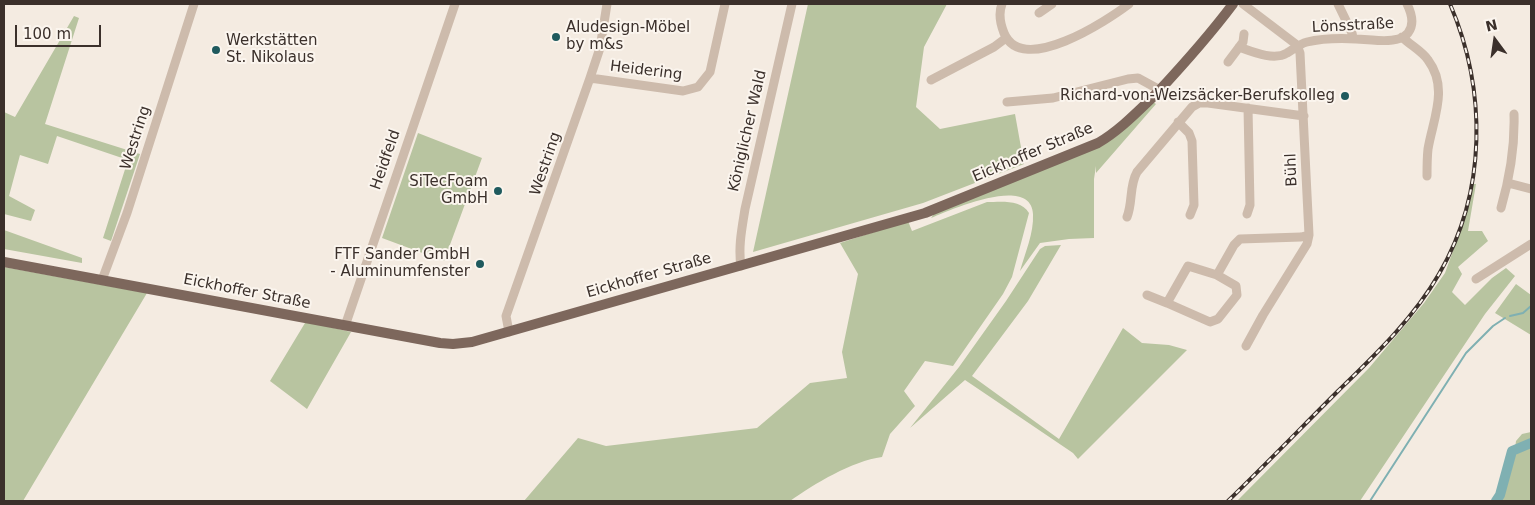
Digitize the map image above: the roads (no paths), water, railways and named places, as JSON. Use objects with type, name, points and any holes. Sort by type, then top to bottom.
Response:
[{"type":"main road","name":"Eickhoffer Straße","points":[[4,262],[345,326],[453,344],[472,342],[925,213],[1098,144],[1122,128],[1160,90],[1200,47],[1233,4]]},
{"type":"street","name":"Westring","points":[[102,280],[127,214],[194,4]]},
{"type":"street","name":"Heidfeld","points":[[345,326],[455,4]]},
{"type":"street","name":"Westring","points":[[509,332],[506,316],[590,78],[603,35],[607,4]]},
{"type":"street","name":"Heidering","points":[[590,78],[683,91],[698,87],[710,72],[724,4]]},
{"type":"street","name":"Königlicher Wald","points":[[741,266],[740,238],[745,209],[792,4]]},
{"type":"street","points":[[1002,4],[999,12],[1006,38],[1020,48],[1036,49],[1082,34],[1112,17],[1129,4]]},
{"type":"street","points":[[1039,13],[1052,4]]},
{"type":"street","points":[[1244,4],[1297,46]]},
{"type":"street","points":[[1338,4],[1352,33],[1352,38]]},
{"type":"street","name":"Lönsstraße","points":[[1239,47],[1260,54],[1278,56],[1286,54],[1297,46],[1308,42],[1352,38],[1383,41],[1402,37],[1408,33],[1412,18],[1407,4]]},
{"type":"street","points":[[1228,62],[1243,42],[1244,34]]},
{"type":"street","points":[[1402,37],[1428,59],[1436,74],[1439,87],[1438,108],[1428,150],[1427,176]]},
{"type":"street","points":[[932,80],[994,47],[1006,38]]},
{"type":"street","name":"Bühl","points":[[1246,346],[1307,244],[1309,235],[1301,61],[1297,46]]},
{"type":"street","points":[[1006,102],[1053,98],[1138,78],[1160,90]]},
{"type":"street","points":[[1127,217],[1131,208],[1133,179],[1137,172],[1178,122],[1192,107],[1199,103],[1304,116]]},
{"type":"street","points":[[1247,214],[1250,205],[1248,108]]},
{"type":"street","points":[[1501,208],[1508,182],[1514,137],[1514,114]]},
{"type":"street","points":[[1178,122],[1189,133],[1192,141],[1194,205],[1190,215]]},
{"type":"street","points":[[1508,182],[1531,189]]},
{"type":"street","points":[[1217,275],[1240,238],[1301,237],[1309,235]]},
{"type":"street","points":[[1476,279],[1531,244]]},
{"type":"street","points":[[1147,295],[1210,322],[1218,319],[1237,296],[1236,286],[1217,275],[1188,266],[1167,303]]},
{"type":"waterway","points":[[1510,316],[1523,313],[1531,306]]},
{"type":"waterway","points":[[1370,501],[1466,353],[1493,326],[1505,318]]},
{"type":"waterway","points":[[1496,501],[1500,495],[1512,451],[1531,443]]},
{"type":"railway","points":[[1228,501],[1393,336],[1429,290],[1455,242],[1466,209],[1473,175],[1476,140],[1471,71],[1462,37],[1450,4]]},
{"type":"place","name":"Aludesign-Möbel by m&s","points":[[556,37]]},
{"type":"place","name":"Werkstätten St. Nikolaus","points":[[216,50]]},
{"type":"place","name":"Richard-von-Weizsäcker-Berufskolleg","points":[[1345,96]]},
{"type":"place","name":"SiTecFoam GmbH","points":[[498,191]]},
{"type":"place","name":"FTF Sander GmbH - Aluminumfenster","points":[[480,264]]}]
